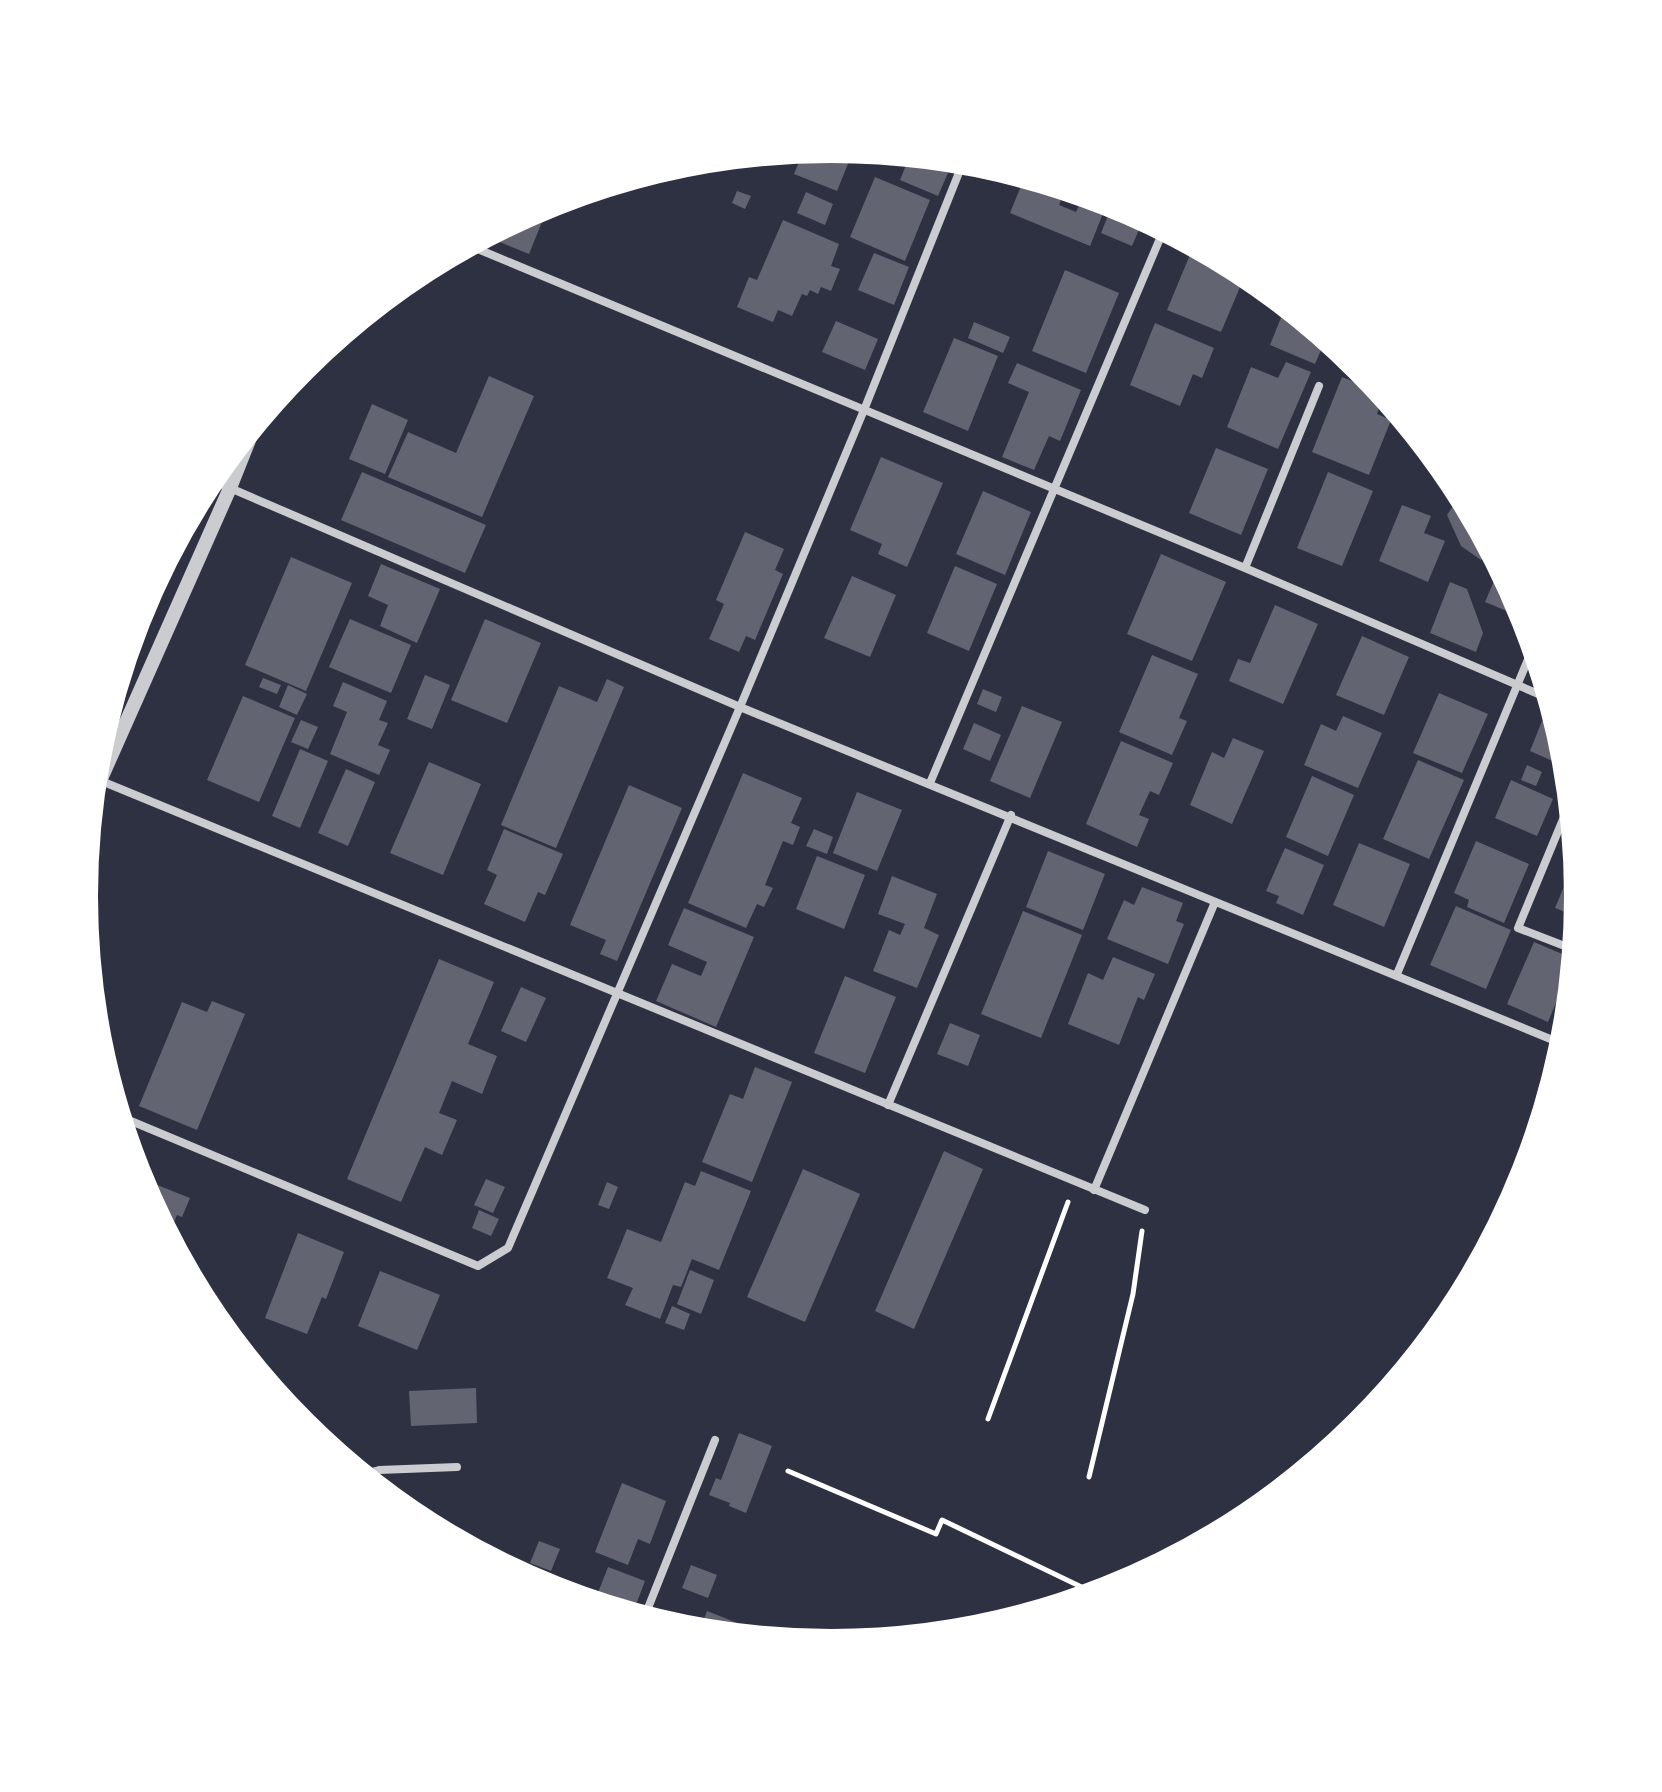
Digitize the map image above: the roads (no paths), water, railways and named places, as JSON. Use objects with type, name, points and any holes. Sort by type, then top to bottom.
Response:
[{"type":"street","points":[[132,1121],[478,1266],[508,1248],[740,707],[959,172]]},
{"type":"street","points":[[930,783],[1160,239]]},
{"type":"street","points":[[481,250],[1245,568],[1537,694]]},
{"type":"street","points":[[1245,568],[1319,386]]},
{"type":"street","points":[[111,748],[242,457]]},
{"type":"street","points":[[222,485],[740,707],[1011,815],[1552,1039]]},
{"type":"street","points":[[1397,974],[1527,661]]},
{"type":"street","points":[[105,782],[1145,1210]]},
{"type":"street","points":[[888,1105],[1011,815]]},
{"type":"street","points":[[1562,822],[1518,928],[1564,946]]},
{"type":"street","points":[[1094,1190],[1215,902]]},
{"type":"street","points":[[648,1608],[715,1440]]},
{"type":"street","points":[[374,1471],[457,1467]]}]
